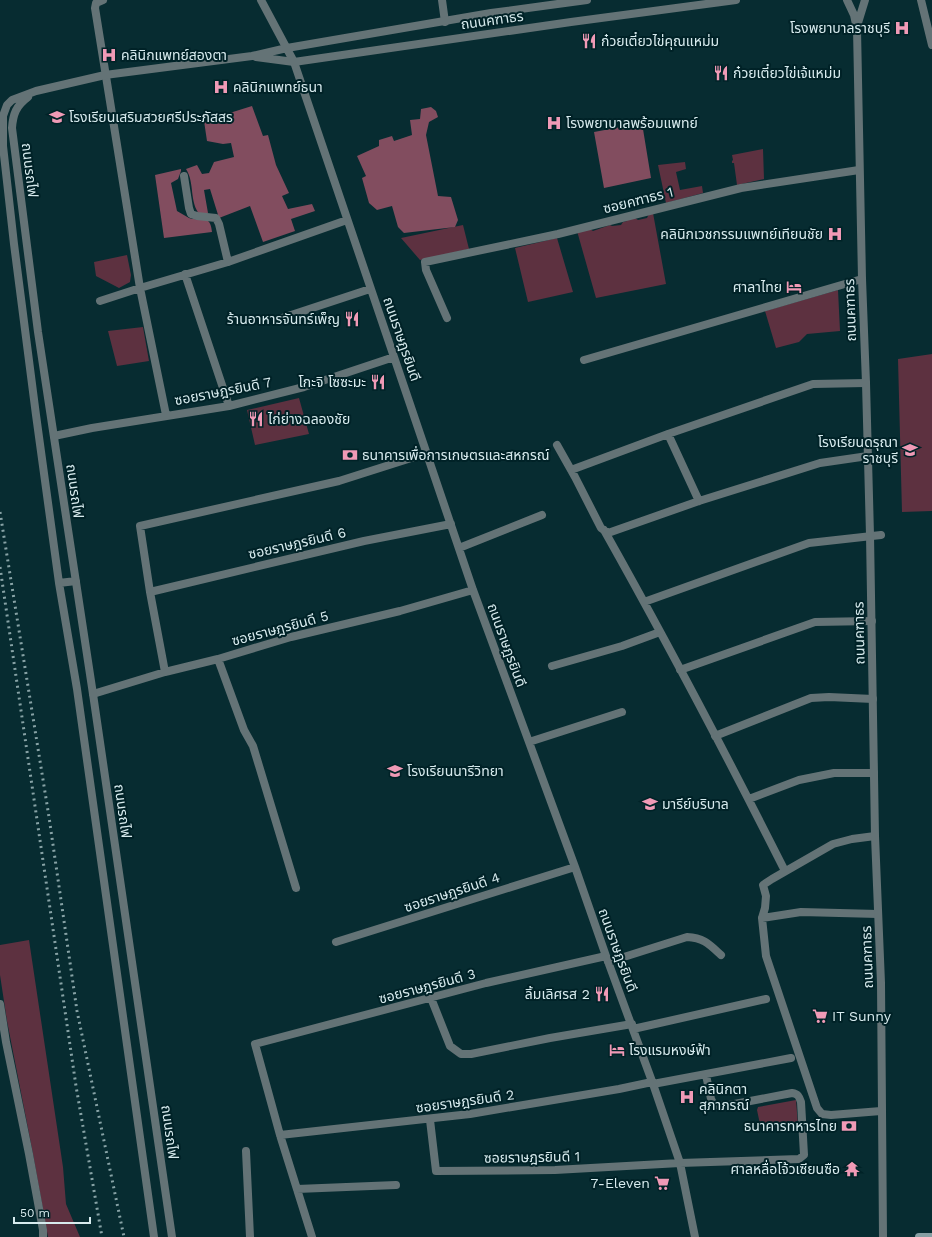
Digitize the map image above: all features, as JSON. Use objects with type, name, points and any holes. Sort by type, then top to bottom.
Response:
[{"type":"main road","points":[[919,1237],[932,1236]]},
{"type":"street","points":[[103,0],[96,3],[95,8],[105,76],[140,288],[166,415]]},
{"type":"street","name":"ถนนราษฎรยินดี","points":[[260,0],[294,62],[473,590],[575,867],[607,959],[633,1026],[680,1163],[695,1237]]},
{"type":"street","points":[[442,0],[445,22]]},
{"type":"street","name":"ถนนคฑาธร","points":[[36,90],[105,76],[252,56],[287,48],[491,13],[586,0]]},
{"type":"street","name":"ถนนคฑาธร","points":[[252,56],[294,62],[736,0]]},
{"type":"street","name":"ถนนคฑาธร","points":[[847,0],[854,15],[857,29],[859,170],[872,621],[875,836],[881,983],[883,1237]]},
{"type":"street","name":"ถนนคฑาธร","points":[[857,29],[865,0]]},
{"type":"street","points":[[922,0],[932,45]]},
{"type":"street","name":"ถนนรถไฟ","points":[[36,90],[16,108],[13,115],[12,128],[31,279],[172,1237]]},
{"type":"street","name":"ถนนรถไฟ","points":[[36,90],[12,100],[7,105],[3,116],[3,146],[14,244],[59,584],[77,689],[154,1237]]},
{"type":"street","name":"ซอยคฑาธร 1","points":[[447,318],[426,270],[425,262],[558,234],[741,188],[859,170]]},
{"type":"street","points":[[184,176],[189,208],[192,214],[216,218],[219,224],[228,262]]},
{"type":"street","points":[[100,301],[228,262],[347,220]]},
{"type":"street","points":[[185,274],[229,406]]},
{"type":"street","points":[[584,360],[862,279]]},
{"type":"street","points":[[282,318],[370,289]]},
{"type":"street","name":"ซอยราษฎรยินดี 7","points":[[54,436],[166,415],[229,406],[300,388],[394,357]]},
{"type":"street","points":[[571,470],[668,434],[813,384],[866,383]]},
{"type":"street","points":[[668,434],[699,501]]},
{"type":"street","points":[[557,445],[601,528],[604,530],[644,602],[749,799],[785,871]]},
{"type":"street","points":[[164,672],[140,526],[339,481],[427,453]]},
{"type":"street","points":[[604,530],[608,533],[699,501],[820,463],[868,456]]},
{"type":"street","points":[[459,548],[542,515]]},
{"type":"street","name":"ซอยราษฎรยินดี 6","points":[[150,592],[364,541],[451,524]]},
{"type":"street","points":[[644,602],[809,542],[881,535]]},
{"type":"street","points":[[59,584],[76,581]]},
{"type":"street","name":"ซอยราษฎรยินดี 5","points":[[93,694],[164,672],[218,659],[291,637],[400,611],[473,590]]},
{"type":"street","points":[[680,670],[815,622],[872,621]]},
{"type":"street","points":[[552,666],[622,646],[660,632]]},
{"type":"street","points":[[218,659],[244,730],[253,746],[296,888]]},
{"type":"street","points":[[715,736],[811,698],[829,697],[873,699]]},
{"type":"street","points":[[529,742],[622,712]]},
{"type":"street","points":[[749,799],[800,780],[834,773],[874,773]]},
{"type":"street","points":[[875,836],[852,839],[833,844],[763,885],[766,896],[762,918],[766,956],[817,1108],[822,1114],[882,1111]]},
{"type":"street","name":"ซอยราษฎรยินดี 4","points":[[336,942],[575,867]]},
{"type":"street","points":[[762,918],[801,912],[878,914]]},
{"type":"street","name":"ซอยราษฎรยินดี 3","points":[[280,1135],[256,1044],[486,984],[607,959],[687,937],[698,938],[707,943],[721,955]]},
{"type":"street","points":[[431,998],[450,1046],[461,1054],[471,1054],[550,1038],[633,1026],[766,999]]},
{"type":"street","points":[[0,1004],[6,1042],[31,1161],[43,1237]]},
{"type":"street","name":"ซอยราษฎรยินดี 2","points":[[280,1135],[430,1120],[478,1113],[706,1075],[791,1058]]},
{"type":"street","points":[[680,1163],[799,1159],[804,1155],[801,1102],[799,1096],[792,1093],[724,1106],[714,1105],[711,1099],[706,1075]]},
{"type":"street","name":"ซอยราษฎรยินดี 1","points":[[430,1120],[436,1172],[554,1170],[680,1163]]},
{"type":"street","points":[[280,1135],[312,1237]]},
{"type":"street","points":[[246,1151],[250,1237]]},
{"type":"street","points":[[297,1189],[396,1185]]},
{"type":"shaded area","points":[[252,106],[263,136],[268,135],[276,165],[289,193],[282,196],[288,209],[312,204],[315,211],[291,219],[295,231],[263,242],[250,206],[219,218],[210,189],[204,190],[208,213],[200,215],[194,204],[189,174],[186,169],[197,165],[202,174],[209,173],[214,162],[234,157],[231,143],[223,144],[207,141],[204,121]]},
{"type":"shaded area","points":[[431,107],[436,111],[438,117],[429,122],[426,135],[438,196],[451,197],[458,220],[455,227],[404,233],[398,227],[392,206],[377,210],[369,203],[362,178],[366,176],[357,156],[379,146],[379,140],[392,136],[394,141],[412,135],[410,120],[420,119],[421,109]]},
{"type":"shaded area","points":[[642,123],[651,178],[604,188],[594,132]]},
{"type":"shaded area","points":[[763,149],[764,179],[737,185],[734,163],[732,163],[732,155]]},
{"type":"shaded area","points":[[685,162],[686,169],[676,172],[680,190],[702,186],[703,193],[666,203],[658,165]]},
{"type":"shaded area","points":[[181,169],[178,179],[171,183],[177,211],[189,218],[207,220],[211,226],[212,232],[164,238],[155,175]]},
{"type":"shaded area","points":[[653,213],[666,284],[596,298],[577,231],[590,229],[593,231],[610,225],[621,225],[623,222],[627,221],[627,219],[635,218],[638,220],[647,218],[649,214]]},
{"type":"shaded area","points":[[463,225],[469,249],[420,260],[401,238]]},
{"type":"shaded area","points":[[557,238],[573,292],[528,302],[515,248]]},
{"type":"shaded area","points":[[127,255],[131,275],[130,282],[119,288],[96,276],[94,262]]},
{"type":"shaded area","points":[[838,290],[840,331],[807,334],[799,342],[776,348],[765,311]]},
{"type":"shaded area","points":[[143,327],[149,361],[117,366],[108,331]]},
{"type":"shaded area","points":[[932,354],[932,511],[902,512],[898,359]]},
{"type":"shaded area","points":[[299,398],[309,434],[255,445],[247,410]]},
{"type":"shaded area","points":[[29,940],[63,1167],[66,1204],[80,1237],[48,1237],[7,1021],[0,975],[0,945]]},
{"type":"shaded area","points":[[796,1100],[798,1125],[761,1129],[757,1110],[758,1107]]},
{"type":"railway","points":[[0,512],[49,817],[77,1011],[124,1237]]},
{"type":"railway","points":[[0,567],[76,1086],[102,1237]]},
{"type":"place","name":"โรงพยาบาลราชบุรี","points":[[902,28]]},
{"type":"place","name":"ก๋วยเตี๋ยวไข่คุณแหม่ม","points":[[589,41]]},
{"type":"place","name":"คลินิกแพทย์สองตา","points":[[109,55]]},
{"type":"place","name":"ก๋วยเตี๋ยวไข่เจ้แหม่ม","points":[[721,73]]},
{"type":"place","name":"คลินิกแพทย์ธนา","points":[[221,87]]},
{"type":"place","name":"โรงเรียนเสริมสวยศรีประภัสสร","points":[[57,117]]},
{"type":"place","name":"โรงพยาบาลพร้อมแพทย์","points":[[554,123]]},
{"type":"place","name":"คลินิกเวชกรรมแพทย์เทียนชัย","points":[[835,234]]},
{"type":"place","name":"ศาลาไทย","points":[[794,287]]},
{"type":"place","name":"ร้านอาหารจันทร์เพ็ญ","points":[[352,319]]},
{"type":"place","name":"โกะจิ โซซะมะ","points":[[378,382]]},
{"type":"place","name":"ไก่ย่างฉลองชัย","points":[[256,419]]},
{"type":"place","name":"โรงเรียนดรุณา ราชบุรี","points":[[910,450]]},
{"type":"place","name":"ธนาคารเพื่อการเกษตรและสหกรณ์","points":[[350,455]]},
{"type":"place","name":"โรงเรียนนารีวิทยา","points":[[395,771]]},
{"type":"place","name":"มารีย์บริบาล","points":[[650,804]]},
{"type":"place","name":"ลิ้มเลิศรส 2","points":[[602,994]]},
{"type":"place","name":"IT Sunny","points":[[820,1016]]},
{"type":"place","name":"โรงแรมหงษ์ฟ้า","points":[[617,1050]]},
{"type":"place","name":"คลินิกตา สุภาภรณ์","points":[[687,1097]]},
{"type":"place","name":"ธนาคารทหารไทย","points":[[849,1126]]},
{"type":"place","name":"ศาลหลื่อโจ้วเซียนซือ","points":[[852,1169]]},
{"type":"place","name":"7-Eleven","points":[[662,1183]]}]
